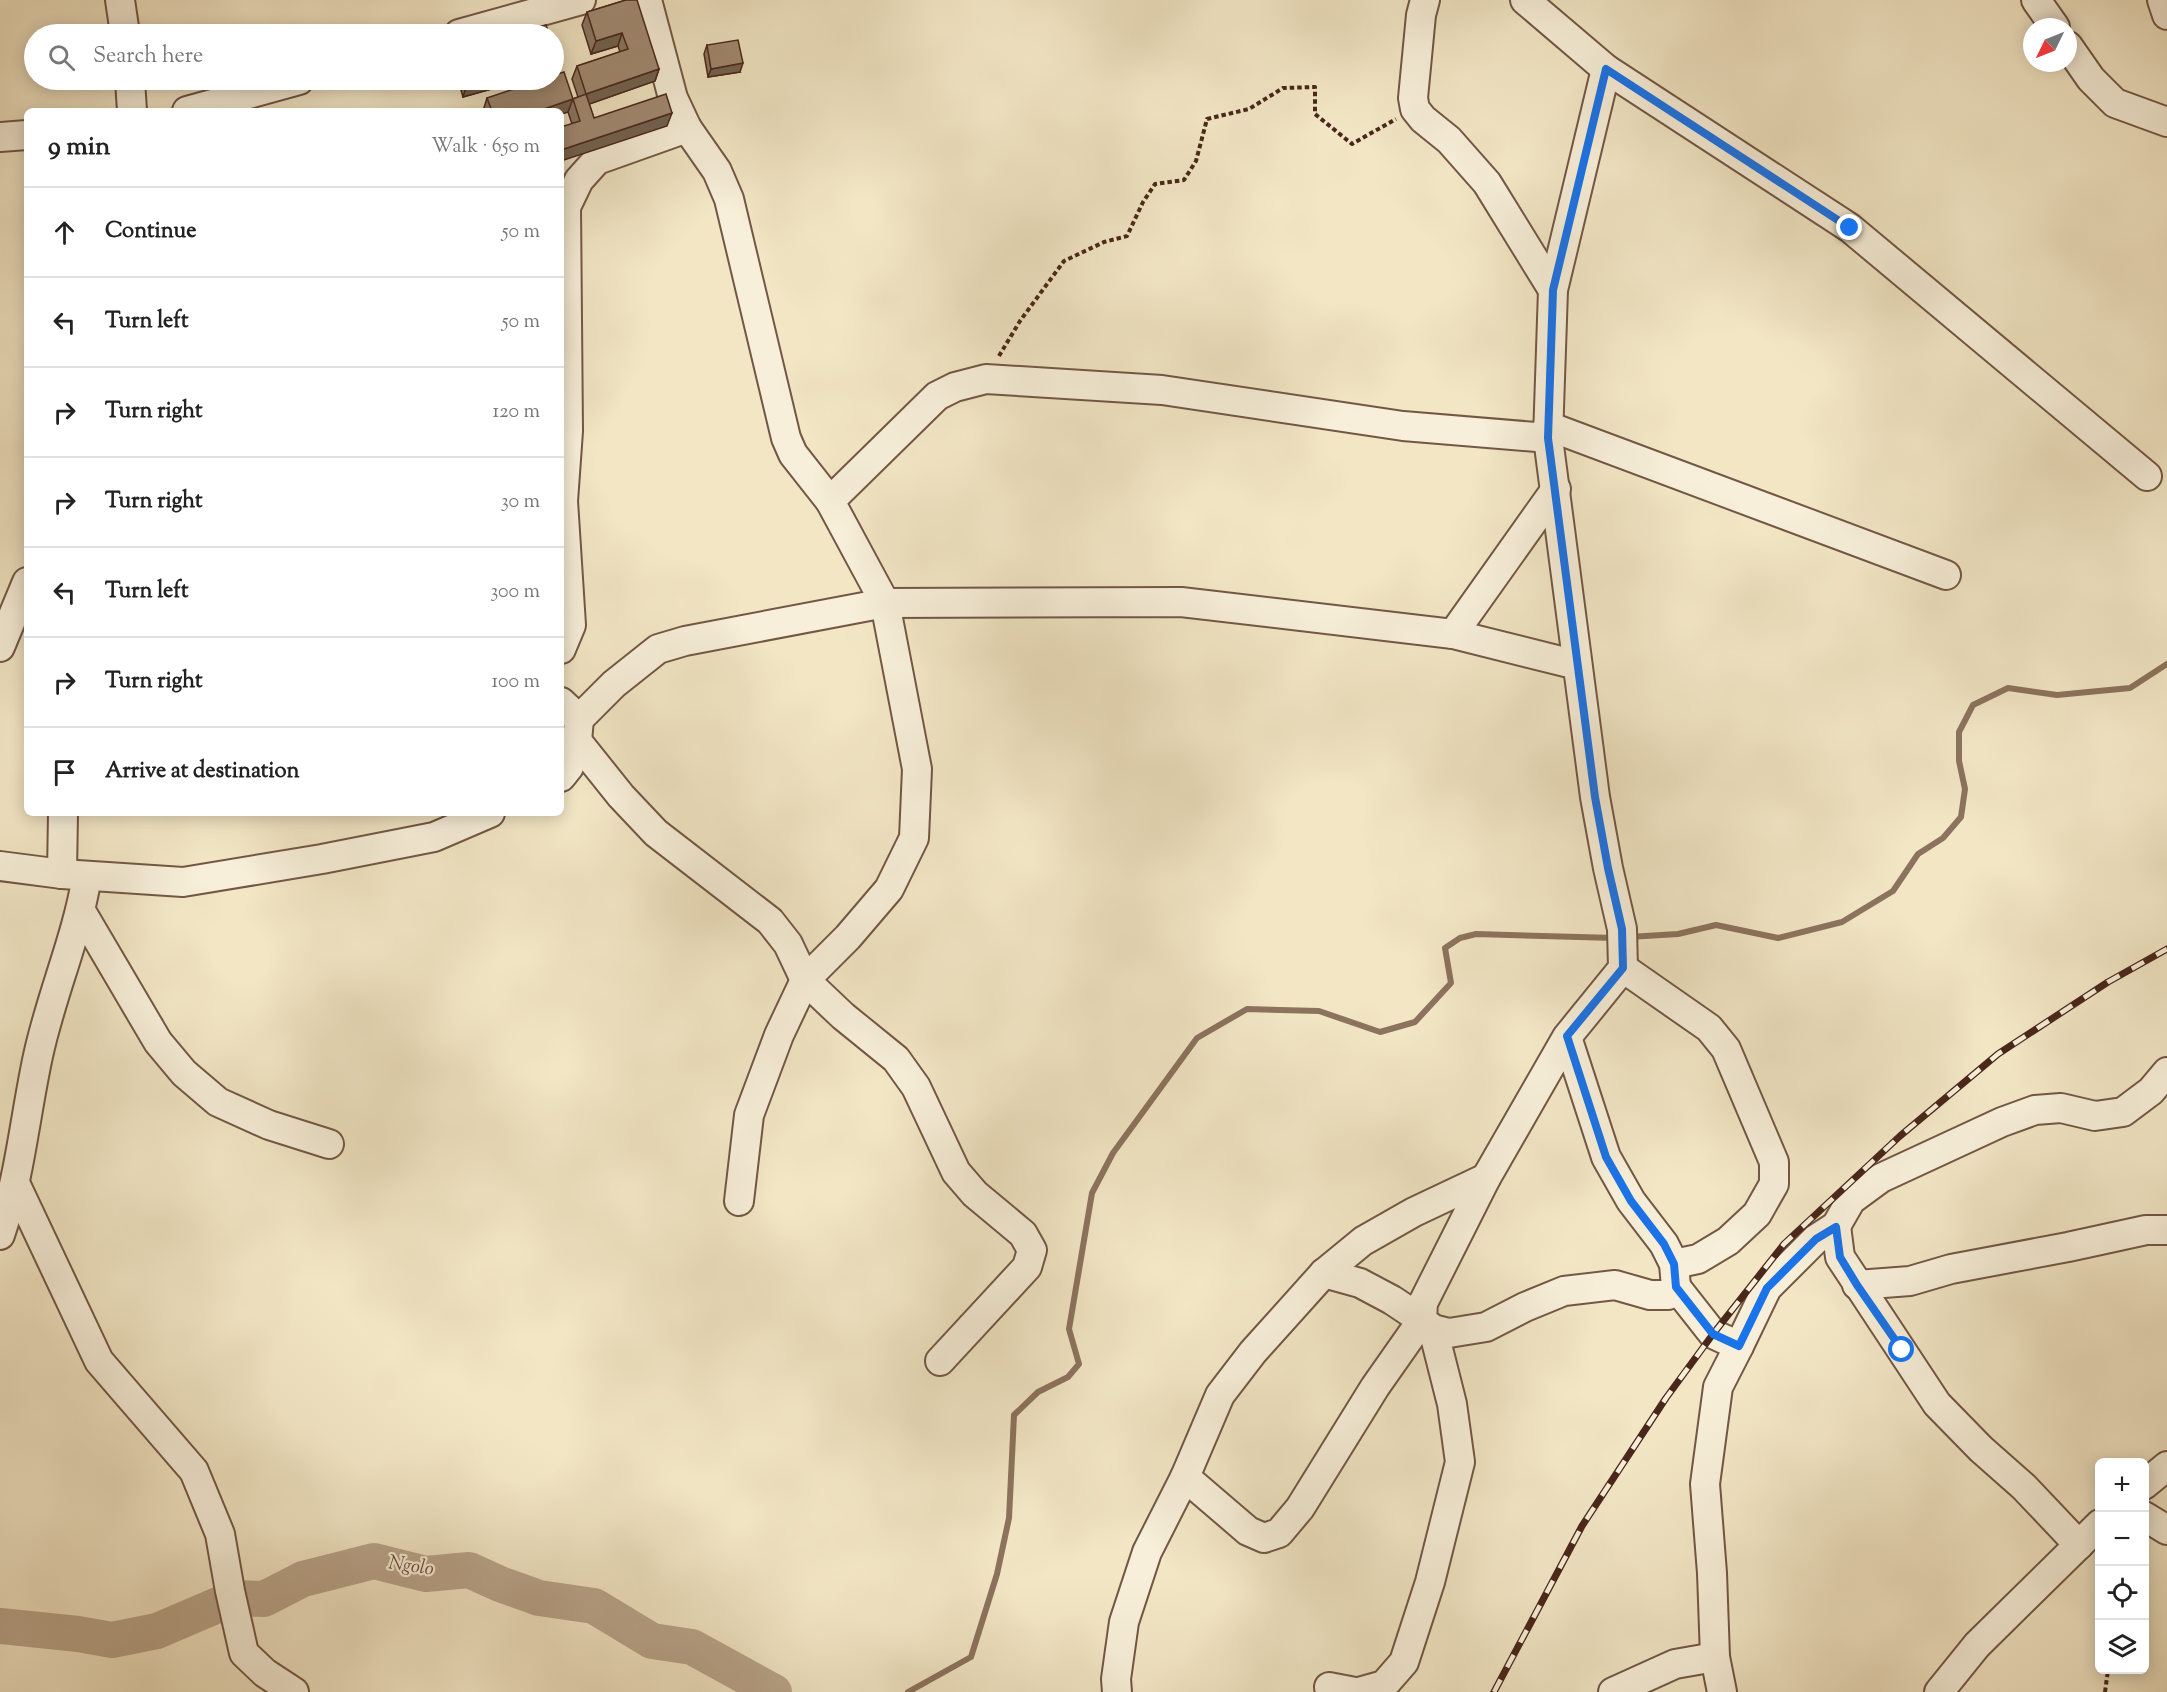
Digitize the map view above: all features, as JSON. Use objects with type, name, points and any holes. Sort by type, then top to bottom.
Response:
[{"type":"street","points":[[120,0],[123,24]]},
{"type":"street","points":[[495,24],[581,0]]},
{"type":"street","points":[[647,0],[673,98],[687,128],[717,171],[729,199],[786,438],[793,454],[830,501],[885,603],[917,769],[914,838],[889,889],[848,937],[805,980],[779,1035],[749,1115],[739,1202]]},
{"type":"street","points":[[1425,0],[1421,15],[1413,98],[1415,109],[1423,119],[1449,140],[1486,183],[1553,290]]},
{"type":"street","points":[[1525,0],[1606,69],[1850,228],[2147,476]]},
{"type":"street","points":[[2036,0],[2049,18]]},
{"type":"street","points":[[2162,0],[2167,15]]},
{"type":"street","points":[[2077,59],[2091,80],[2115,103],[2167,122]]},
{"type":"street","points":[[1324,1273],[1360,1283],[1392,1300],[1427,1325],[1449,1333],[1486,1327],[1525,1307],[1564,1291],[1616,1285],[1650,1295],[1668,1295],[1675,1276],[1728,1241],[1757,1214],[1774,1184],[1774,1162],[1726,1049],[1709,1028],[1622,950],[1595,797],[1548,432],[1553,290],[1606,69]]},
{"type":"street","points":[[131,90],[132,108]]},
{"type":"street","points":[[198,108],[263,90]]},
{"type":"street","points":[[564,487],[568,431],[566,207],[579,180],[597,160],[687,128]]},
{"type":"street","points":[[0,137],[24,135]]},
{"type":"street","points":[[830,501],[937,396],[955,387],[986,378],[1162,390],[1403,426],[1548,432],[1946,575]]},
{"type":"street","points":[[1453,634],[1556,489]]},
{"type":"street","points":[[564,515],[572,625],[564,642]]},
{"type":"street","points":[[0,647],[24,589]]},
{"type":"street","points":[[564,773],[569,767],[572,721],[658,649],[685,641],[885,603],[1181,602],[1453,634],[1577,665]]},
{"type":"street","points":[[572,721],[621,796],[656,833],[770,921],[788,944],[805,980],[843,1016],[896,1059],[916,1087],[956,1172],[975,1194],[1023,1234],[1032,1250],[1027,1267],[940,1361]]},
{"type":"street","points":[[64,816],[81,911],[158,1042],[184,1073],[218,1102],[269,1125],[329,1144]]},
{"type":"street","points":[[0,866],[74,875],[183,882],[322,859],[434,837],[483,816]]},
{"type":"street","points":[[0,1235],[15,1183],[38,1056],[81,911]]},
{"type":"street","points":[[1348,1690],[1384,1685],[1404,1662],[1430,1582],[1460,1462],[1452,1404],[1427,1325],[1423,1303],[1486,1178],[1567,1036],[1622,950]]},
{"type":"street","points":[[1567,1036],[1606,1157],[1631,1201],[1664,1244],[1675,1276],[1713,1334],[1739,1346]]},
{"type":"street","points":[[1722,1692],[1715,1657],[1712,1573],[1705,1484],[1718,1387],[1767,1288],[1816,1239],[1836,1227],[1851,1200],[1881,1178],[2002,1122],[2035,1110],[2061,1108],[2095,1116],[2123,1112],[2151,1091],[2167,1072]]},
{"type":"street","points":[[1117,1692],[1116,1679],[1124,1622],[1147,1552],[1185,1477],[1220,1395],[1252,1352],[1324,1273],[1364,1241],[1414,1212],[1486,1178]]},
{"type":"street","points":[[15,1183],[99,1361],[194,1471],[220,1534],[244,1653],[265,1673],[294,1692]]},
{"type":"street","points":[[1836,1227],[1840,1257],[1937,1404],[1981,1449],[2024,1487],[2079,1545]]},
{"type":"street","points":[[1857,1285],[1910,1281],[1951,1269],[2146,1230],[2167,1230]]},
{"type":"street","points":[[1185,1477],[1248,1531],[1264,1538],[1278,1533],[1300,1508],[1375,1387],[1427,1325]]},
{"type":"street","points":[[2149,1482],[2167,1466]]},
{"type":"street","points":[[2149,1519],[2167,1530]]},
{"type":"street","points":[[1939,1692],[1977,1645],[2095,1529]]},
{"type":"street","points":[[1613,1692],[1675,1664],[1715,1657]]},
{"type":"path","points":[[986,378],[1020,321],[1064,261],[1104,242],[1127,236],[1143,202],[1155,184],[1184,180],[1196,161],[1207,119],[1249,109],[1283,88],[1315,87],[1315,114],[1352,144],[1415,109]]},
{"type":"path","points":[[2105,1692],[2107,1674]]},
{"type":"building","points":[[626,0],[637,0],[659,69],[586,94],[577,66],[628,49],[622,33],[596,41],[587,12]]},
{"type":"building","points":[[738,40],[743,63],[711,69],[707,45]]},
{"type":"building","points":[[564,72],[573,99],[547,108],[491,108],[487,98],[511,90],[564,90]]},
{"type":"building","points":[[586,94],[594,118],[666,94],[672,113],[564,149],[564,126],[580,121],[573,99]]},
{"type":"waterway","points":[[1629,937],[1678,934],[1716,925],[1778,938],[1842,922],[1893,891],[1918,854],[1943,838],[1961,817],[1965,789],[1959,761],[1959,732],[1973,705],[2008,688],[2057,695],[2130,688],[2167,664]]},
{"type":"waterway","points":[[908,1692],[971,1657],[997,1574],[1009,1518],[1014,1415],[1038,1392],[1068,1377],[1079,1364],[1069,1329],[1092,1193],[1113,1153],[1197,1038],[1247,1009],[1319,1011],[1380,1032],[1415,1022],[1451,983],[1445,948],[1460,938],[1476,934],[1615,938]]},
{"type":"waterway","name":"Ngolo","points":[[0,1626],[112,1640],[157,1631],[234,1598],[264,1599],[303,1579],[374,1561],[426,1574],[469,1570],[539,1598],[594,1606],[652,1641],[692,1647],[774,1692]]},
{"type":"railway","points":[[1494,1692],[1582,1526],[1666,1398],[1784,1244],[1900,1136],[1998,1054],[2108,982],[2167,949]]},
{"type":"route","points":[[1850,228],[1606,69],[1553,290],[1548,438],[1595,797],[1622,929],[1623,968],[1567,1036],[1606,1157],[1631,1201],[1664,1244],[1674,1264],[1676,1287],[1713,1334],[1739,1346],[1767,1288],[1816,1239],[1836,1227],[1840,1257],[1902,1350]]}]
